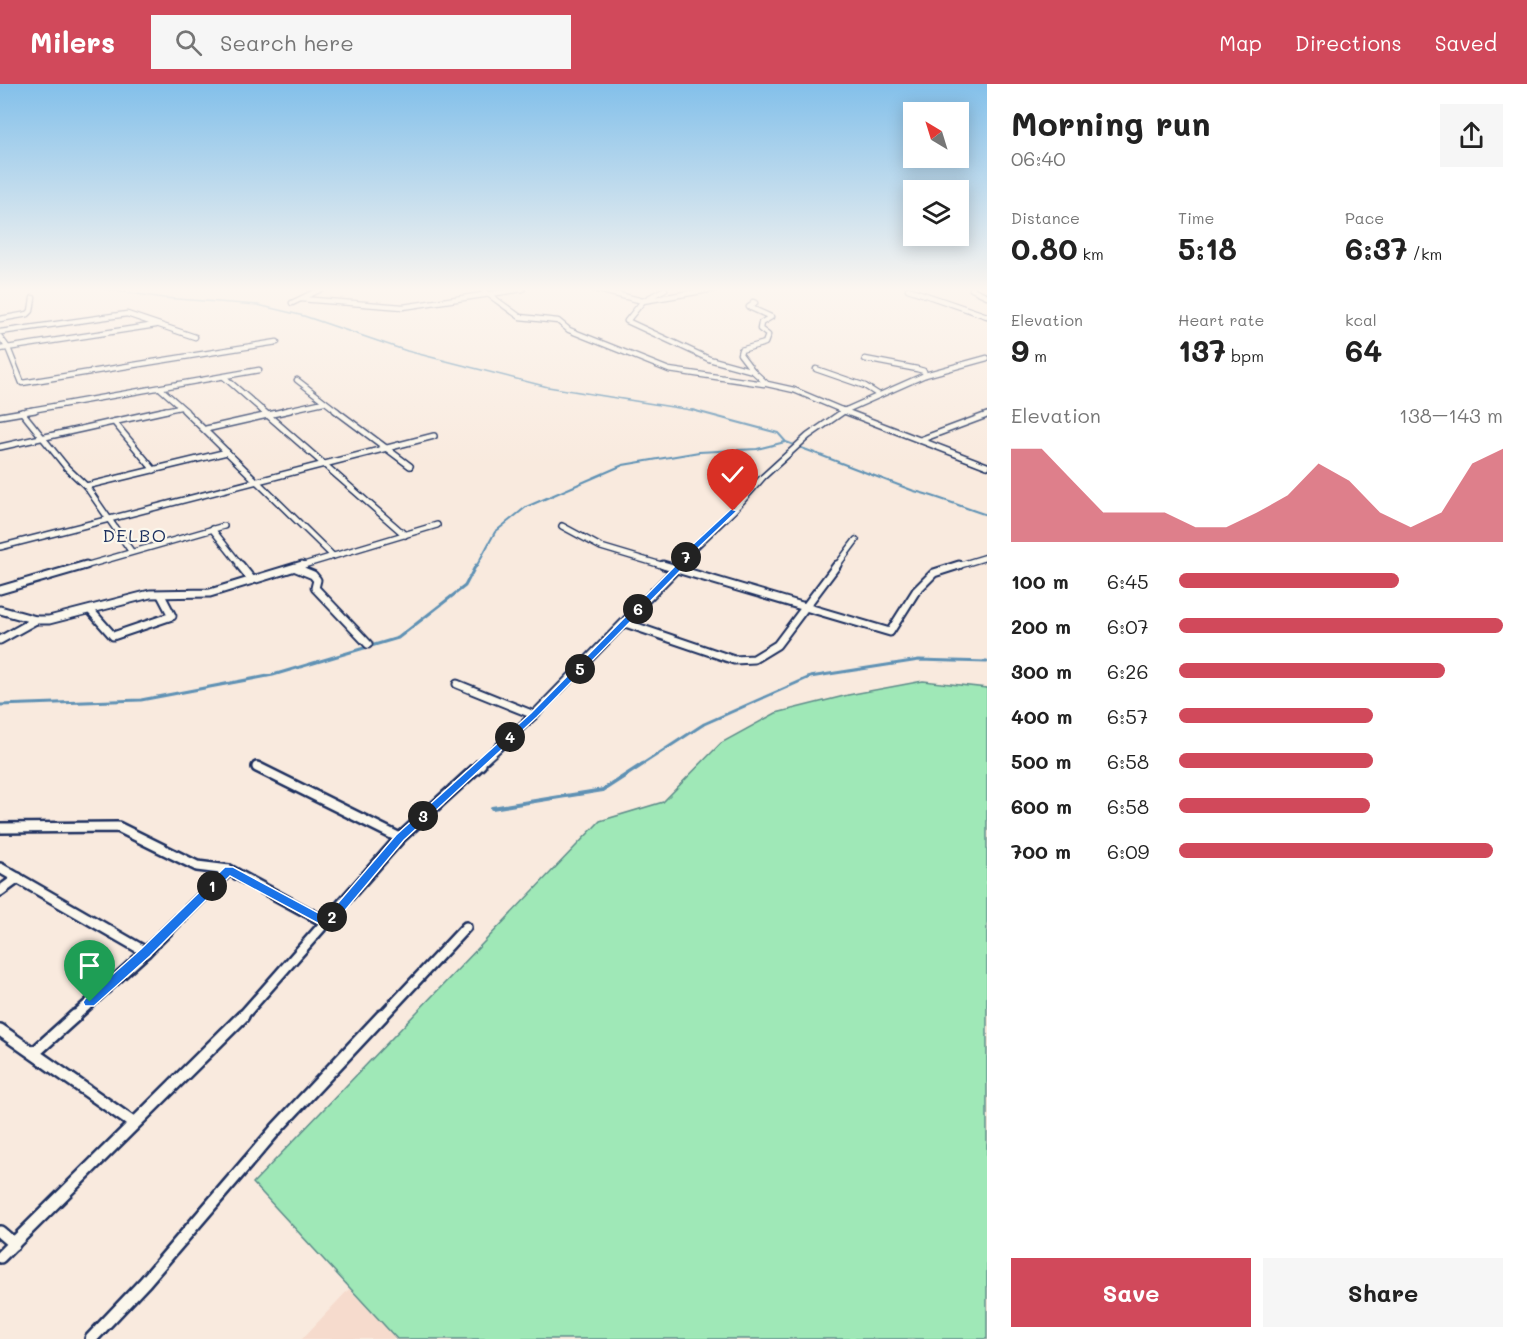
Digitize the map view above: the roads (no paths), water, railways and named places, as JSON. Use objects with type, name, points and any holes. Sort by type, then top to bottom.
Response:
[{"type":"street","points":[[0,349],[8,348],[22,383],[242,348]]},
{"type":"street","points":[[611,348],[658,367],[794,390],[987,466]]},
{"type":"street","points":[[682,348],[709,360],[753,371]]},
{"type":"street","points":[[749,348],[741,350],[740,354],[767,384]]},
{"type":"street","points":[[865,358],[917,369],[924,371],[925,375]]},
{"type":"street","points":[[0,1257],[231,1029],[400,838],[534,715],[677,569],[692,550],[733,511],[763,477],[808,436],[844,411],[879,395],[925,375],[987,358]]},
{"type":"street","points":[[816,369],[866,386],[879,395]]},
{"type":"street","points":[[0,416],[259,370]]},
{"type":"street","points":[[224,377],[405,535]]},
{"type":"street","points":[[297,380],[382,448],[410,466]]},
{"type":"street","points":[[161,389],[206,429],[333,556]]},
{"type":"street","points":[[206,429],[324,402]]},
{"type":"street","points":[[0,447],[180,407]]},
{"type":"street","points":[[22,412],[67,468],[86,486],[131,551]]},
{"type":"street","points":[[920,440],[987,414]]},
{"type":"street","points":[[114,422],[154,470]]},
{"type":"street","points":[[0,548],[434,436]]},
{"type":"street","points":[[86,486],[227,452]]},
{"type":"street","points":[[0,610],[36,620],[50,620],[91,611],[135,597],[203,594],[437,525]]},
{"type":"street","points":[[0,590],[224,526]]},
{"type":"street","points":[[561,526],[601,547],[804,609],[890,632],[916,591],[934,573],[987,557]]},
{"type":"street","points":[[212,529],[252,580]]},
{"type":"street","points":[[625,622],[734,660],[754,659],[777,645],[856,540]]},
{"type":"street","points":[[296,568],[313,575],[317,580],[315,588],[368,644]]},
{"type":"street","points":[[91,611],[113,636],[172,616],[161,595]]},
{"type":"street","points":[[0,640],[36,620]]},
{"type":"street","points":[[457,684],[534,715]]},
{"type":"street","points":[[257,767],[400,838]]},
{"type":"street","points":[[0,828],[118,827],[197,866],[229,870],[327,923]]},
{"type":"street","points":[[0,868],[146,952]]},
{"type":"street","points":[[34,1053],[146,952],[229,870]]},
{"type":"street","points":[[0,891],[18,878]]},
{"type":"street","points":[[91,1339],[145,1282],[278,1128],[466,927]]},
{"type":"street","points":[[0,1030],[133,1124]]},
{"type":"street","points":[[0,1232],[14,1244]]},
{"type":"waterway","points":[[397,348],[548,387],[694,410]]},
{"type":"waterway","points":[[694,410],[778,433],[786,442],[914,491],[987,515]]},
{"type":"waterway","points":[[476,567],[495,532],[526,507],[623,465],[699,452],[757,449],[785,442]]},
{"type":"waterway","points":[[0,705],[141,700],[273,675],[398,638],[465,586],[476,565]]},
{"type":"waterway","points":[[641,765],[704,724],[810,677],[919,660],[987,662]]},
{"type":"waterway","points":[[492,808],[603,790],[643,764]]},
{"type":"district","name":"DELBO","points":[[135,535]]}]
